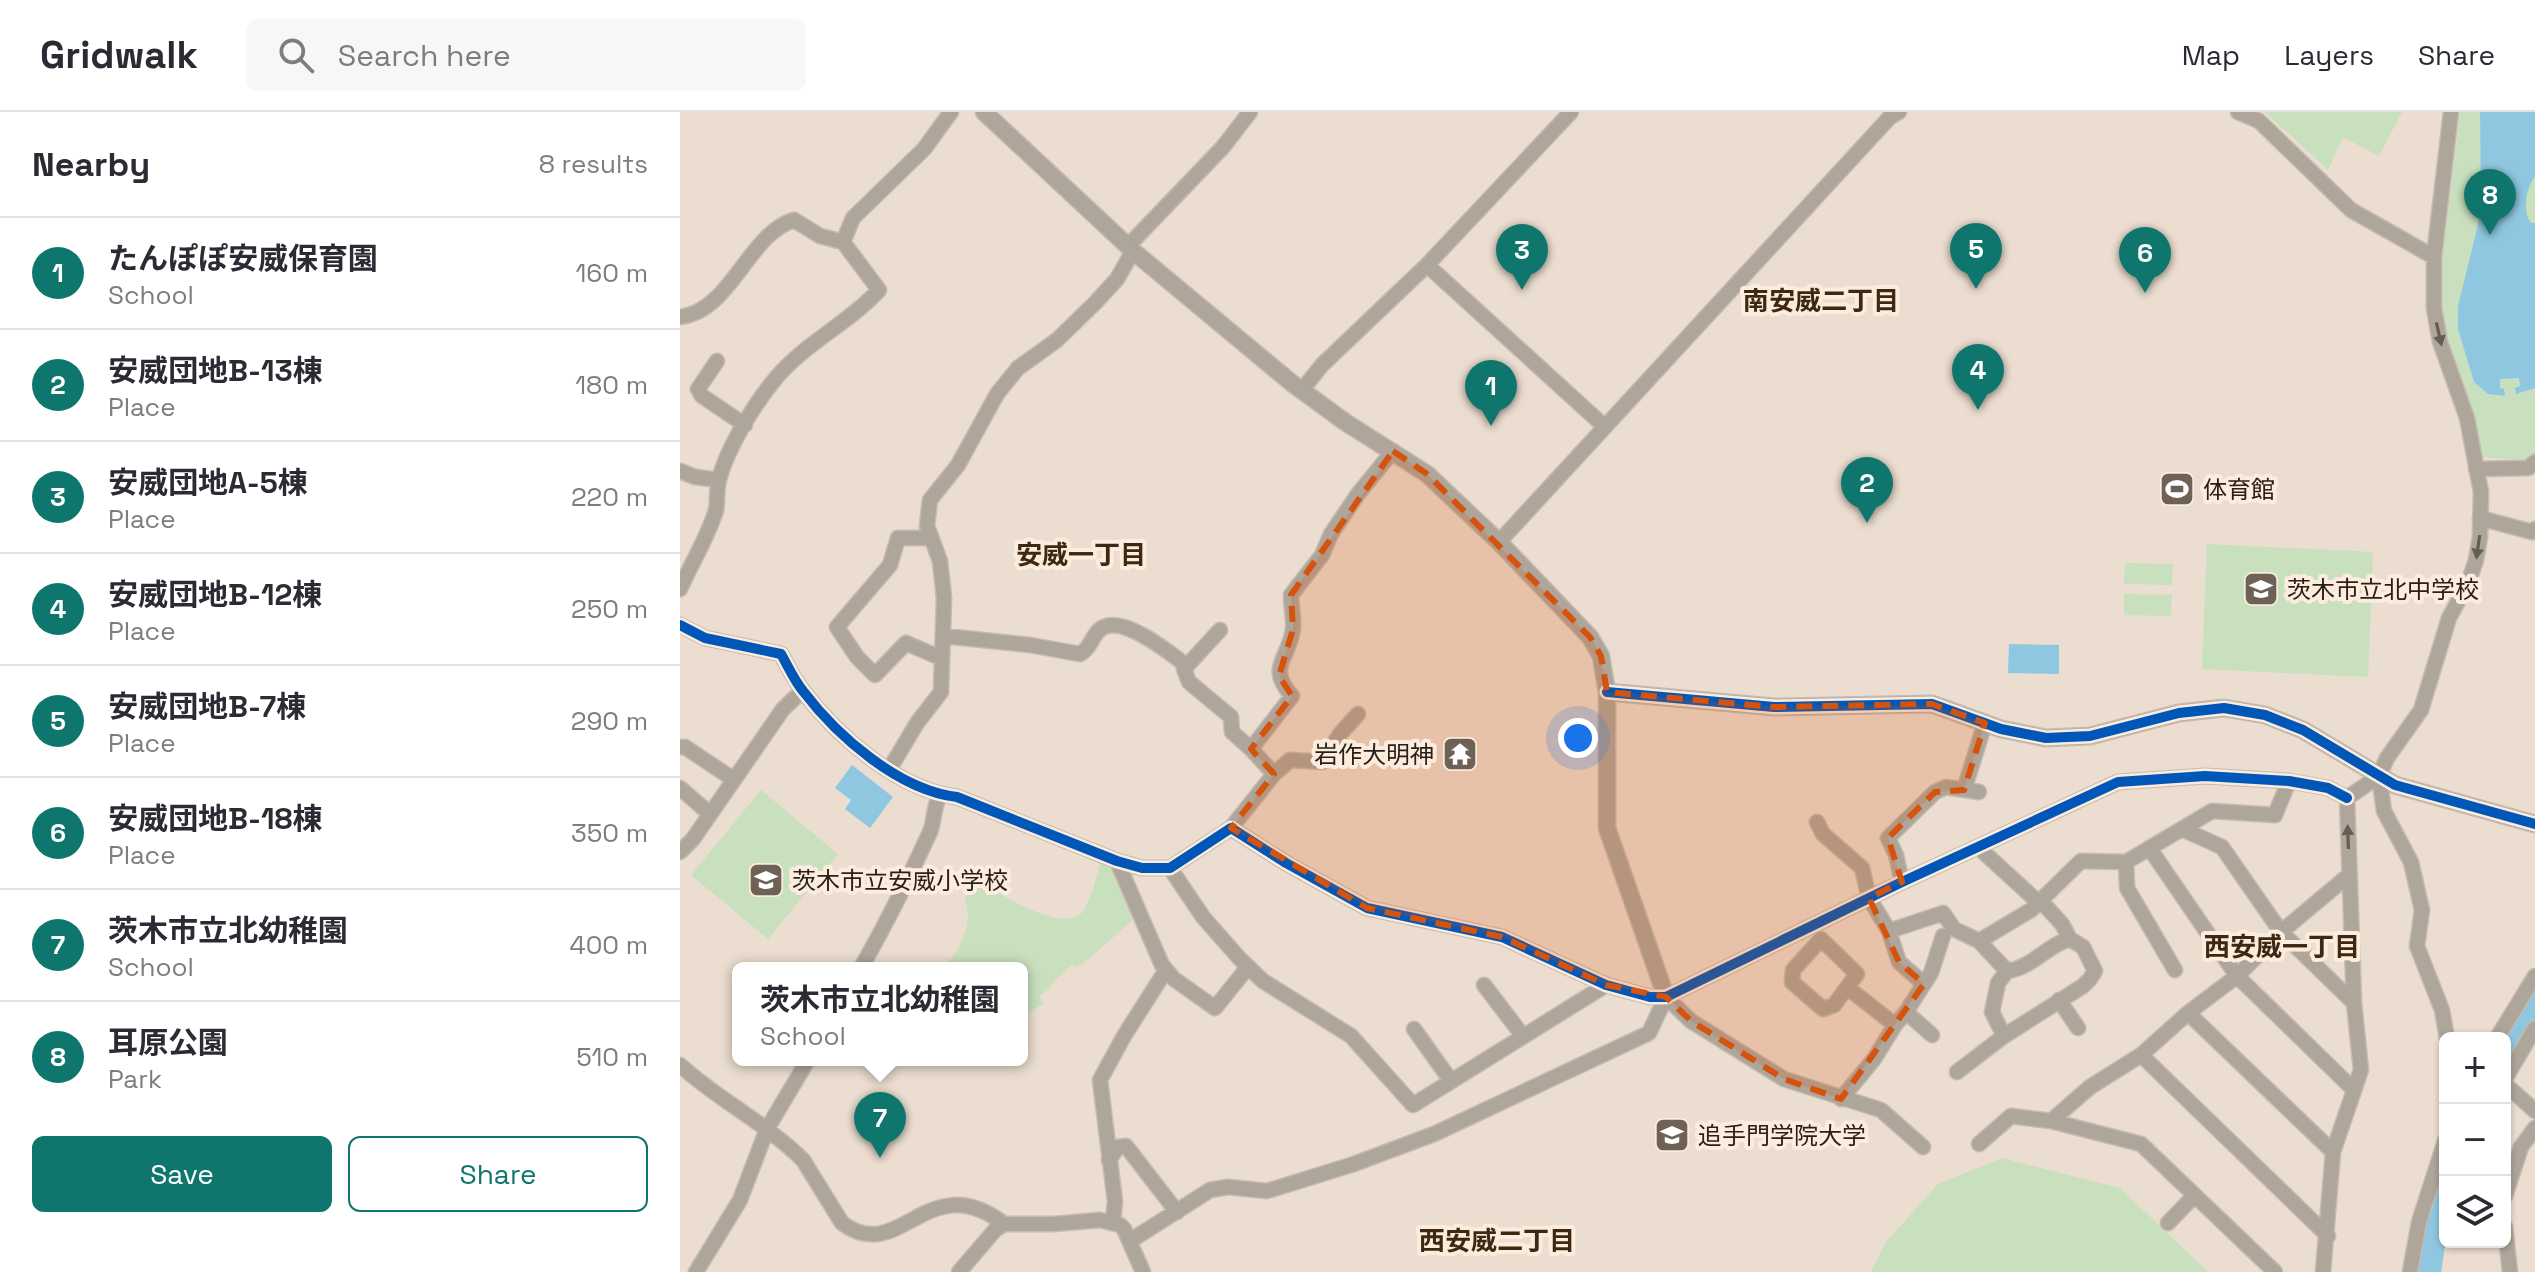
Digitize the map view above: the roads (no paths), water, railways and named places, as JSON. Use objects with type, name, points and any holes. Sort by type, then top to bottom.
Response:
[{"type":"street","points":[[843,242],[853,218],[924,149],[951,112]]},
{"type":"street","points":[[984,112],[1130,249],[1302,390],[1345,422],[1427,474],[1499,542],[1590,637],[1601,656],[1607,692],[1607,828],[1666,997],[1691,1021],[1784,1079],[1881,1110],[1923,1147]]},
{"type":"street","points":[[889,770],[917,723],[941,692],[944,636],[940,561],[929,538],[927,517],[930,500],[958,465],[997,394],[1018,368],[1057,340],[1117,279],[1130,249],[1223,147],[1250,112]]},
{"type":"street","points":[[1302,390],[1336,350],[1427,265],[1571,112]]},
{"type":"street","points":[[1499,542],[1890,117],[1899,112]]},
{"type":"street","points":[[2238,112],[2259,121],[2351,210],[2434,257]]},
{"type":"street","points":[[2347,798],[2379,776],[2387,758],[2421,710],[2449,618],[2469,581],[2476,560],[2481,492],[2467,418],[2440,342],[2434,308],[2434,257],[2451,112]]},
{"type":"street","points":[[680,317],[690,316],[714,298],[731,282],[756,249],[783,223],[794,220],[820,236],[843,242],[879,290],[860,310],[777,376],[745,425],[719,480],[716,509],[680,589]]},
{"type":"street","points":[[1427,265],[1605,427]]},
{"type":"street","points":[[717,361],[698,389],[702,396],[745,425]]},
{"type":"street","points":[[1251,749],[1292,696],[1281,684],[1279,676],[1293,629],[1291,595],[1322,555],[1331,534],[1358,494],[1393,451]]},
{"type":"street","points":[[2476,469],[2528,468],[2535,462]]},
{"type":"street","points":[[680,471],[695,477],[719,480]]},
{"type":"street","points":[[2480,518],[2532,532],[2535,529]]},
{"type":"street","points":[[929,538],[898,538],[890,565],[837,627],[857,657],[875,675],[906,643],[941,658]]},
{"type":"street","points":[[680,625],[705,638],[781,654],[802,691],[861,751],[914,786],[957,797],[1117,861],[1142,868],[1170,868],[1231,828],[1274,774],[1290,760],[1322,762],[1358,714]]},
{"type":"street","points":[[944,636],[1080,654],[1087,650],[1100,628],[1108,625],[1128,629],[1156,642],[1187,666]]},
{"type":"street","points":[[1220,630],[1184,669],[1189,682],[1231,717],[1232,732],[1274,774]]},
{"type":"street","points":[[680,852],[693,839],[783,709],[802,691]]},
{"type":"street","points":[[1607,692],[1774,707],[1932,704],[1985,723],[2046,738],[2090,736],[2179,713],[2224,708],[2265,715],[2303,730],[2379,776],[2435,798],[2535,824]]},
{"type":"street","points":[[1902,882],[1896,855],[1888,838],[1935,792],[1946,787],[1972,791],[1985,723]]},
{"type":"street","points":[[680,747],[685,747],[733,779]]},
{"type":"street","points":[[1231,828],[1367,908],[1502,937],[1606,985],[1650,997],[1666,997],[1902,882],[2118,782],[2205,776],[2289,781],[2328,788],[2347,798]]},
{"type":"street","points":[[2379,776],[2384,811],[2411,862],[2422,910],[2417,946],[2442,1010],[2446,1032]]},
{"type":"street","points":[[1979,941],[2031,910],[2081,861],[2126,862],[2212,811],[2275,815],[2289,781]]},
{"type":"street","points":[[680,788],[710,814]]},
{"type":"street","points":[[864,962],[919,857],[933,826],[935,804],[940,795]]},
{"type":"street","points":[[2323,1272],[2333,1152],[2361,1070],[2354,1003],[2347,798]]},
{"type":"street","points":[[1817,822],[1823,834],[1862,868],[1869,898],[1889,931],[1899,962],[1924,984]]},
{"type":"street","points":[[2182,829],[2222,847],[2281,932],[2354,1003]]},
{"type":"street","points":[[1957,1072],[2004,1036],[2083,986],[2095,971],[2083,947],[2070,939],[2062,924],[1978,847]]},
{"type":"street","points":[[2150,849],[2237,976],[2354,1090]]},
{"type":"street","points":[[1117,861],[1166,970],[1174,979],[1215,1008],[1248,967]]},
{"type":"street","points":[[2126,862],[2127,888],[2175,970]]},
{"type":"street","points":[[1170,868],[1203,917],[1248,967],[1263,981],[1351,1036],[1413,1105],[1606,985]]},
{"type":"street","points":[[2051,1121],[2090,1087],[2141,1055],[2188,1013],[2237,976],[2281,932],[2349,875]]},
{"type":"street","points":[[1889,931],[1943,913],[1954,929],[1979,941],[2007,971]]},
{"type":"street","points":[[1841,1099],[1874,1059],[1931,973],[1943,936]]},
{"type":"street","points":[[1821,939],[1857,974],[1848,988],[1834,1005],[1823,1009],[1792,982],[1793,970],[1821,939]]},
{"type":"street","points":[[2004,1036],[1992,1012],[1998,983],[2007,971],[2025,966],[2070,939]]},
{"type":"street","points":[[1113,1222],[1115,1201],[1100,1080],[1166,970]]},
{"type":"street","points":[[2501,1032],[2535,976]]},
{"type":"street","points":[[1484,985],[1523,1036]]},
{"type":"street","points":[[1848,988],[1895,1025]]},
{"type":"street","points":[[1130,1241],[1210,1190],[1228,1187],[1267,1191],[1354,1164],[1434,1134],[1649,1033],[1666,997]]},
{"type":"street","points":[[2059,1000],[2078,1028]]},
{"type":"street","points":[[1906,1012],[1932,1035]]},
{"type":"street","points":[[2188,1013],[2333,1152]]},
{"type":"street","points":[[2511,1071],[2535,1028]]},
{"type":"street","points":[[1414,1029],[1451,1081]]},
{"type":"street","points":[[2141,1055],[2328,1236]]},
{"type":"street","points":[[680,1065],[700,1083],[767,1129],[803,1160],[842,1223],[850,1229],[882,1234],[900,1228],[917,1214],[965,1205],[988,1212],[1004,1224]]},
{"type":"street","points":[[696,1272],[740,1200],[767,1129],[804,1066]]},
{"type":"street","points":[[2511,1088],[2535,1111]]},
{"type":"street","points":[[1979,1144],[2011,1116],[2051,1121],[2141,1144],[2275,1272]]},
{"type":"street","points":[[2511,1178],[2521,1147],[2535,1128]]},
{"type":"street","points":[[1109,1160],[1118,1147],[1126,1146],[1177,1212]]},
{"type":"street","points":[[2410,1272],[2419,1222],[2439,1160]]},
{"type":"street","points":[[2168,1223],[2194,1196]]},
{"type":"street","points":[[959,1272],[995,1230],[1004,1224],[1100,1220],[1113,1222],[1124,1229],[1143,1272]]},
{"type":"street","points":[[2507,1248],[2510,1272]]},
{"type":"water","points":[[2480,112],[2535,112],[2535,177],[2529,187],[2526,206],[2528,218],[2535,223],[2535,388],[2516,394],[2515,388],[2520,386],[2519,378],[2500,379],[2500,388],[2504,389],[2505,396],[2488,394],[2474,382],[2458,329],[2458,306],[2478,225],[2481,195]]},
{"type":"water","points":[[2009,644],[2059,645],[2059,674],[2008,673]]},
{"type":"water","points":[[852,765],[893,797],[870,828],[845,809],[851,800],[835,788]]},
{"type":"waterway","points":[[2511,1038],[2535,994]]},
{"type":"waterway","points":[[2429,1272],[2439,1215]]},
{"type":"place","name":"耳原公園","points":[[2490,235]]},
{"type":"place","name":"安威団地B-7棟","points":[[1976,289]]},
{"type":"place","name":"安威団地A-5棟","points":[[1522,290]]},
{"type":"place","name":"安威団地B-18棟","points":[[2145,293]]},
{"type":"place","name":"安威団地B-12棟","points":[[1978,410]]},
{"type":"place","name":"たんぽぽ安威保育園","points":[[1491,426]]},
{"type":"place","name":"体育館","points":[[2177,489]]},
{"type":"place","name":"安威団地B-13棟","points":[[1867,523]]},
{"type":"place","name":"茨木市立北中学校","points":[[2261,589]]},
{"type":"place","name":"岩作大明神","points":[[1460,754]]},
{"type":"place","name":"茨木市立安威小学校","points":[[766,880]]},
{"type":"place","name":"追手門学院大学","points":[[1672,1135]]},
{"type":"place","name":"茨木市立北幼稚園","points":[[880,1158]]},
{"type":"district","name":"南安威二丁目","points":[[1821,301]]},
{"type":"district","name":"安威一丁目","points":[[1081,555]]},
{"type":"district","name":"西安威一丁目","points":[[2282,947]]},
{"type":"district","name":"西安威二丁目","points":[[1497,1241]]}]
